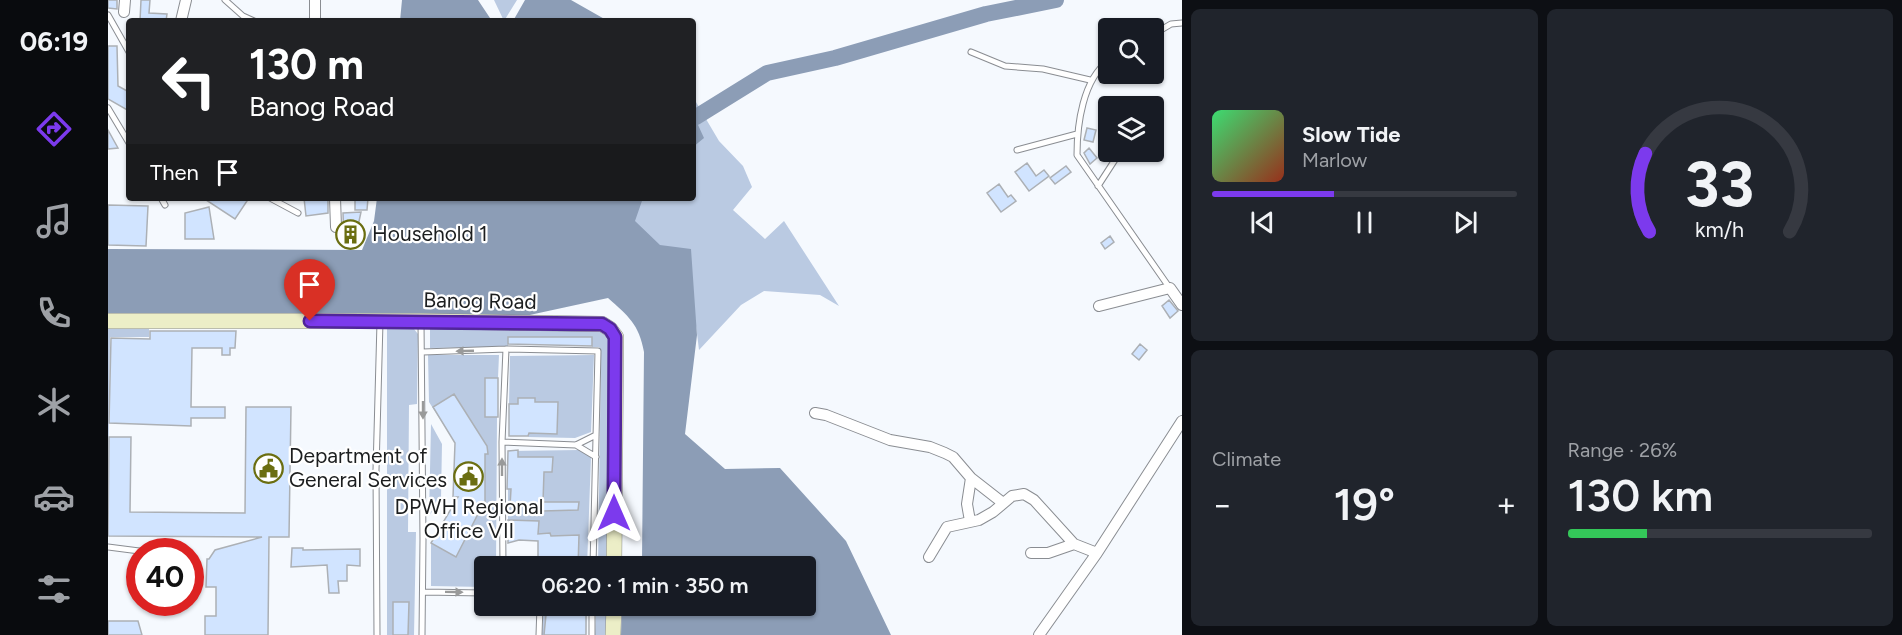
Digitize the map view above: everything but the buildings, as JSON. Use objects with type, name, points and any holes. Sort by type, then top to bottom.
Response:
[{"type":"street","points":[[182,18],[186,0]]},
{"type":"street","points":[[315,0],[315,18]]},
{"type":"street","points":[[334,201],[336,227]]},
{"type":"street","points":[[1099,306],[1170,288],[1182,305]]},
{"type":"street","name":"Banog Road","points":[[108,321],[421,321],[602,324],[610,329],[615,337],[614,556]]},
{"type":"street","points":[[815,413],[826,415],[890,440],[930,447],[953,457],[971,478],[1003,503]]},
{"type":"street","points":[[1039,635],[1097,553],[1182,421]]},
{"type":"street","points":[[970,521],[967,504],[971,478]]},
{"type":"street","points":[[929,557],[947,527],[986,516],[1012,496],[1024,494],[1034,500],[1074,544],[1097,553]]},
{"type":"street","points":[[1031,553],[1048,553],[1074,544]]},
{"type":"street","points":[[613,635],[614,616]]},
{"type":"lane","points":[[225,0],[247,18]]},
{"type":"lane","points":[[108,15],[126,47]]},
{"type":"lane","points":[[1164,28],[1171,24],[1182,23]]},
{"type":"lane","points":[[971,52],[1005,66],[1043,69],[1090,80]]},
{"type":"lane","points":[[1098,69],[1090,80],[1077,134],[1077,155],[1170,288]]},
{"type":"lane","points":[[108,108],[126,138]]},
{"type":"lane","points":[[1017,150],[1077,134]]},
{"type":"lane","points":[[1098,186],[1114,162]]},
{"type":"lane","points":[[163,201],[165,205]]},
{"type":"lane","points":[[276,201],[298,213]]},
{"type":"lane","points":[[421,321],[423,352],[422,635]]},
{"type":"lane","points":[[377,635],[376,470],[380,322]]},
{"type":"lane","points":[[423,352],[506,349],[598,351],[593,556]]},
{"type":"lane","points":[[503,556],[502,442],[506,349]]},
{"type":"lane","points":[[502,442],[576,445],[596,435]]},
{"type":"lane","points":[[576,445],[596,458]]},
{"type":"lane","points":[[108,547],[126,549]]},
{"type":"lane","points":[[423,592],[474,593]]},
{"type":"lane","points":[[539,635],[540,616]]},
{"type":"lane","points":[[592,616],[592,635]]},
{"type":"shaded area","points":[[402,0],[478,0],[490,18],[400,18]]},
{"type":"shaded area","points":[[494,0],[517,0],[506,18],[503,18]]},
{"type":"shaded area","points":[[525,0],[571,0],[603,18],[515,18]]},
{"type":"shaded area","points":[[696,102],[719,141],[743,166],[752,187],[733,210],[765,239],[784,221],[839,306],[820,295],[764,291],[741,305],[699,350],[688,260],[663,252],[601,201],[696,201]]},
{"type":"shaded area","points":[[696,121],[704,138],[696,145]]},
{"type":"shaded area","points":[[377,201],[642,201],[635,221],[660,245],[691,249],[697,335],[685,434],[725,469],[780,468],[846,541],[891,635],[621,635],[622,616],[816,616],[816,556],[642,556],[644,352],[639,334],[632,321],[608,298],[525,316],[108,313],[108,249],[362,250],[374,221]]},
{"type":"shaded area","points":[[149,327],[149,337],[110,337],[108,489],[108,328]]},
{"type":"shaded area","points":[[387,329],[414,329],[418,334],[417,404],[409,405],[408,532],[416,532],[414,635],[387,635]]},
{"type":"shaded area","points":[[430,329],[599,329],[608,335],[611,342],[610,556],[598,556],[601,350],[599,347],[592,347],[592,337],[509,337],[508,347],[430,348]]},
{"type":"shaded area","points":[[428,355],[499,355],[498,378],[485,378],[485,416],[497,417],[496,556],[474,556],[474,587],[431,586],[431,543],[458,498],[453,497],[455,449],[459,449],[429,402]]},
{"type":"shaded area","points":[[594,355],[591,432],[575,438],[528,437],[529,433],[557,434],[558,402],[535,404],[535,398],[519,398],[518,404],[509,404],[510,356]]},
{"type":"shaded area","points":[[431,424],[442,444],[441,498],[429,516]]},
{"type":"shaded area","points":[[579,450],[591,457],[587,556],[538,556],[538,541],[519,540],[508,543],[508,451]]},
{"type":"shaded area","points":[[543,616],[587,616],[586,635],[542,635]]},
{"type":"shaded area","points":[[596,616],[610,616],[609,635],[595,635]]},
{"type":"waterway","points":[[696,117],[767,73],[835,58],[986,14],[1056,0]]},
{"type":"place","name":"Household 1","points":[[351,234]]},
{"type":"place","name":"Department of General Services","points":[[268,468]]},
{"type":"place","name":"DPWH Regional Office VII","points":[[469,476]]},
{"type":"route","points":[[310,321],[602,324],[610,329],[615,337],[614,513]]}]
